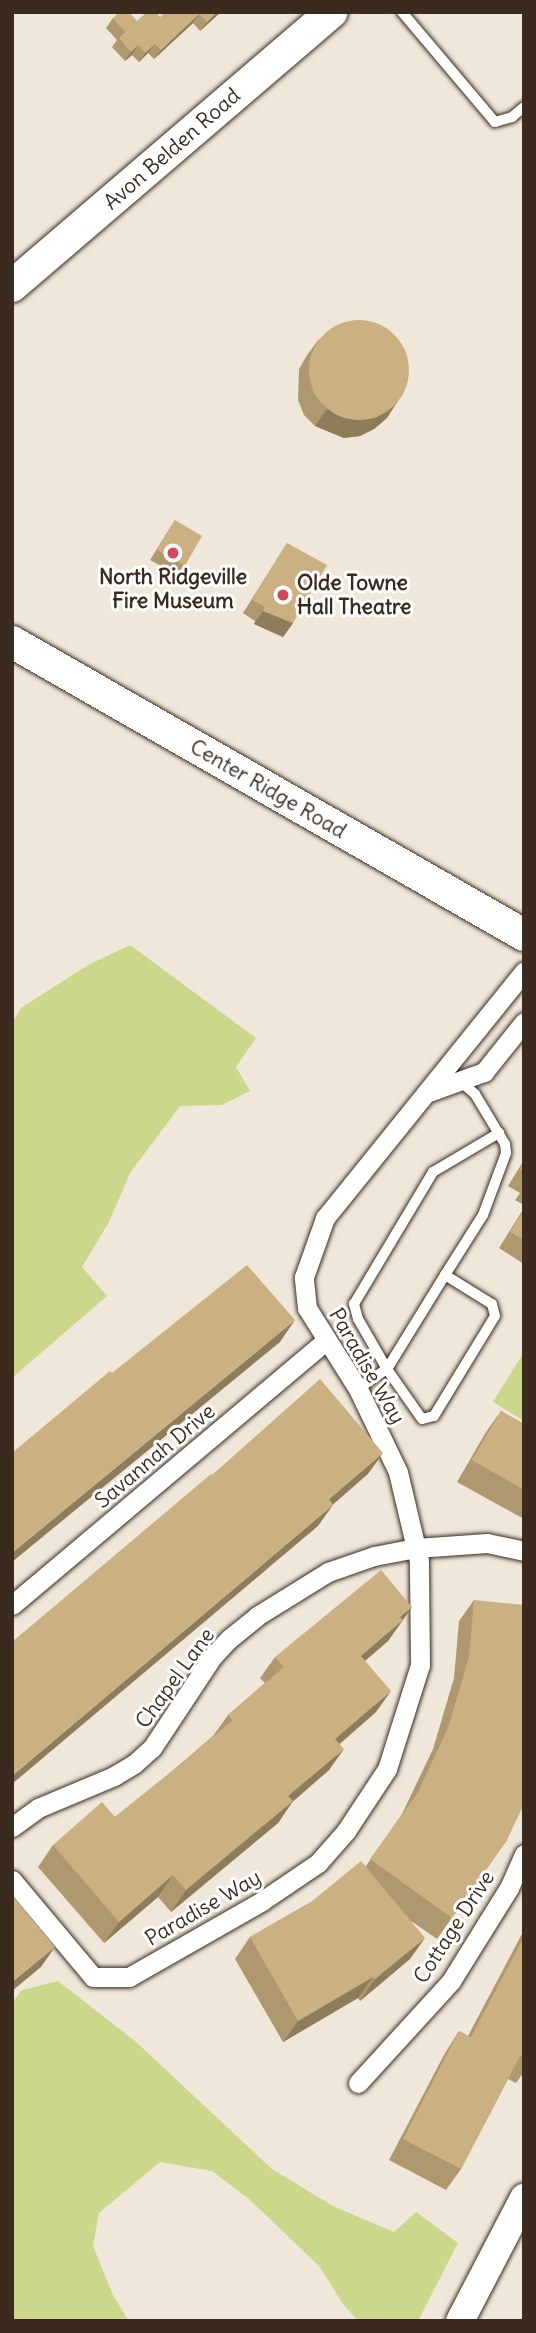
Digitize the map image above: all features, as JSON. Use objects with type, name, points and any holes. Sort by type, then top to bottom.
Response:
[{"type":"main road","name":"Avon Belden Road","points":[[12,286],[332,12]]},
{"type":"main road","name":"Center Ridge Road","points":[[12,642],[524,935]]},
{"type":"street","name":"Paradise Way","points":[[12,1880],[93,1977],[129,1977],[262,1901],[318,1863],[346,1831],[387,1769],[420,1665],[419,1561],[398,1472],[358,1389],[307,1308],[304,1277],[325,1218],[425,1094],[452,1075],[524,971]]},
{"type":"street","points":[[452,1075],[484,1072],[524,1022]]},
{"type":"street","name":"Savannah Drive","points":[[12,1605],[326,1341]]},
{"type":"street","points":[[416,1548],[487,1544],[524,1551]]},
{"type":"street","name":"Chapel Lane","points":[[12,1827],[38,1808],[114,1776],[152,1748],[213,1656],[257,1616],[328,1572],[374,1556],[416,1548]]},
{"type":"street","name":"Cottage Drive","points":[[358,2083],[451,1981],[509,1888],[524,1854]]},
{"type":"street","points":[[460,2321],[524,2198]]},
{"type":"lane","points":[[402,12],[495,122],[512,117],[524,107]]},
{"type":"lane","points":[[358,1389],[387,1369],[487,1206],[491,1187],[506,1153],[499,1133],[475,1094],[452,1075]]},
{"type":"lane","points":[[445,1275],[492,1304],[495,1316],[434,1416],[422,1419],[416,1415],[387,1369],[358,1319],[354,1304],[433,1172],[499,1133]]},
{"type":"green space","points":[[130,945],[256,1038],[236,1067],[250,1091],[222,1105],[180,1106],[130,1173],[109,1222],[82,1267],[107,1296],[12,1378],[12,1023],[21,1008],[88,965]]},
{"type":"green space","points":[[524,1352],[524,1421],[493,1402]]},
{"type":"green space","points":[[58,1981],[135,2041],[272,2169],[333,2206],[394,2232],[416,2212],[458,2243],[418,2321],[358,2321],[343,2304],[320,2267],[249,2199],[212,2171],[160,2162],[99,2213],[93,2246],[113,2295],[129,2321],[12,2321],[12,2003],[22,1990]]},
{"type":"building","points":[[119,12],[129,12],[137,21],[147,12],[156,12],[160,17],[166,12],[217,12],[207,22],[199,14],[161,50],[155,44],[145,53],[138,45],[131,52],[119,38],[125,32],[113,18]]},
{"type":"building","points":[[359,320],[378,324],[394,335],[405,351],[409,370],[405,389],[394,405],[378,416],[359,420],[340,416],[324,405],[313,389],[309,370],[313,351],[324,335],[340,324]]},
{"type":"building","name":"North Ridgeville Fire Museum","points":[[175,520],[202,536],[185,566],[157,550]]},
{"type":"building","points":[[287,543],[327,565],[293,623],[263,611],[265,607],[252,600]]},
{"type":"building","points":[[524,1210],[524,1240],[510,1232]]},
{"type":"building","points":[[247,1265],[295,1320],[12,1553],[12,1453],[110,1371],[112,1373]]},
{"type":"building","points":[[320,1379],[383,1453],[329,1499],[333,1505],[12,1776],[12,1642],[212,1475]]},
{"type":"building","points":[[501,1411],[524,1424],[524,1490],[472,1460]]},
{"type":"building","points":[[381,1570],[412,1607],[400,1617],[403,1620],[361,1656],[391,1691],[335,1739],[344,1749],[288,1796],[293,1801],[186,1890],[173,1875],[119,1922],[53,1845],[102,1802],[115,1817],[171,1772],[233,1720],[228,1715],[284,1667],[275,1657]]},
{"type":"building","points":[[474,1600],[524,1605],[524,1804],[507,1840],[452,1918],[370,1859],[417,1794],[448,1728],[469,1657]]},
{"type":"building","points":[[361,1861],[425,1938],[375,1979],[373,1977],[298,2021],[250,1937],[311,1902]]},
{"type":"building","points":[[12,1895],[55,1947],[12,1982]]},
{"type":"building","points":[[524,1937],[524,2058],[520,2056],[461,2169],[403,2139],[459,2031],[471,2037]]},
{"type":"place","name":"North Ridgeville Fire Museum","points":[[173,553]]},
{"type":"place","name":"Olde Towne Hall Theatre","points":[[283,595]]}]
